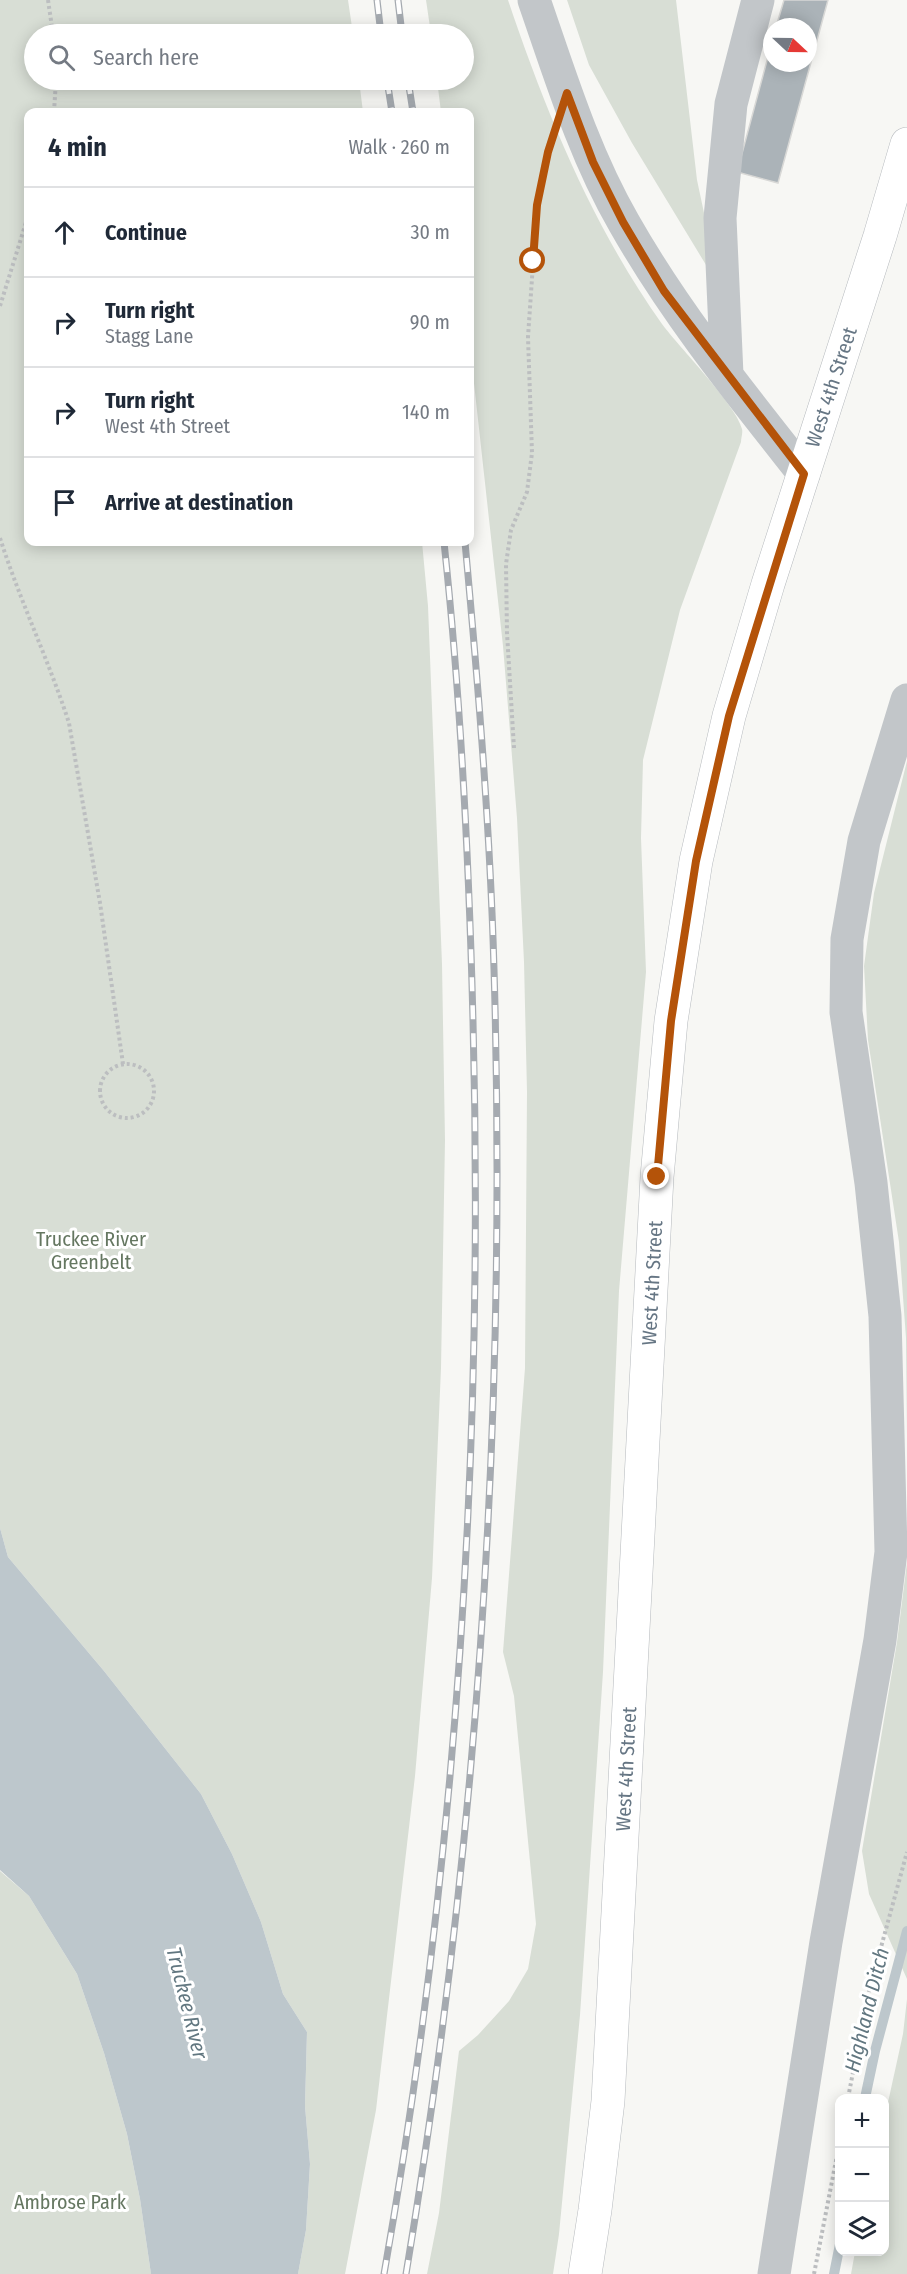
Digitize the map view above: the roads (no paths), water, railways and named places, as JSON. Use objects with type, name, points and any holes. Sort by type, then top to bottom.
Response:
[{"type":"main road","name":"West 4th Street","points":[[585,2274],[608,2101],[657,1177],[671,1021],[696,861],[729,716],[907,144]]},
{"type":"street","points":[[534,0],[593,162],[623,222],[664,291],[804,474]]},
{"type":"street","points":[[727,375],[720,218],[731,104],[758,0]]},
{"type":"street","points":[[774,2274],[826,1942],[880,1640],[891,1552],[885,1316],[871,1183],[846,1012],[847,939],[864,842],[907,700]]},
{"type":"water","name":"Truckee River","points":[[0,1528],[8,1557],[104,1671],[201,1794],[232,1854],[261,1922],[283,1994],[307,2032],[305,2106],[310,2164],[306,2230],[298,2274],[151,2274],[140,2199],[127,2134],[104,2053],[77,1974],[29,1896],[0,1870]]},
{"type":"waterway","name":"Highland Ditch","points":[[866,2094],[907,1931]]},
{"type":"waterway","name":"Highland Ditch","points":[[834,2274],[838,2256]]},
{"type":"railway","points":[[377,0],[380,24]]},
{"type":"railway","points":[[398,0],[401,24]]},
{"type":"railway","points":[[389,90],[391,108]]},
{"type":"railway","points":[[410,90],[412,108]]},
{"type":"railway","points":[[384,2274],[409,2119],[430,1963],[447,1807],[460,1650],[469,1493],[474,1335],[473,1021],[463,781],[444,546]]},
{"type":"railway","points":[[406,2274],[431,2112],[452,1950],[469,1787],[482,1623],[491,1460],[496,1296],[497,1133],[494,969],[483,755],[465,546]]},
{"type":"park label","name":"Truckee River Greenbelt","points":[[91,1250]]},
{"type":"park label","name":"Ambrose Park","points":[[70,2202]]}]
